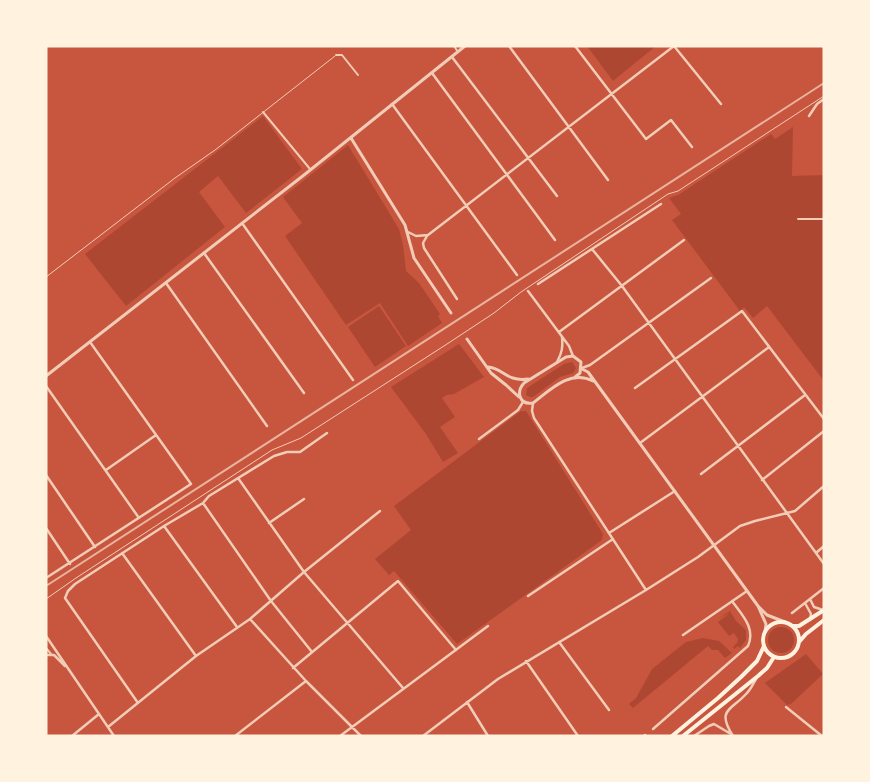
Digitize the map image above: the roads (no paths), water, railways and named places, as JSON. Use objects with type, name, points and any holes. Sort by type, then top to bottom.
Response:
[{"type":"main road","points":[[824,610],[799,626],[793,626],[785,622],[773,624],[765,632],[764,646],[774,657],[788,657],[795,652],[799,642],[806,634],[824,620]]},
{"type":"main road","points":[[793,626],[797,632],[799,642]]},
{"type":"main road","points":[[672,736],[741,677],[757,661],[764,646]]},
{"type":"main road","points":[[682,736],[758,676],[767,668],[774,657]]},
{"type":"street","points":[[454,46],[458,52]]},
{"type":"street","points":[[46,376],[351,138],[465,46]]},
{"type":"street","points":[[509,46],[608,180]]},
{"type":"street","points":[[575,46],[646,139],[672,120],[692,147]]},
{"type":"street","points":[[457,299],[424,248],[423,243],[428,235],[674,46],[721,104]]},
{"type":"street","points":[[336,55],[342,55],[358,75]]},
{"type":"street","points":[[452,57],[557,196]]},
{"type":"street","points":[[432,73],[555,240]]},
{"type":"street","points":[[809,116],[817,104],[824,98]]},
{"type":"street","points":[[392,104],[517,275]]},
{"type":"street","points":[[263,112],[310,169]]},
{"type":"street","points":[[351,138],[408,232],[414,258],[451,313]]},
{"type":"street","points":[[538,284],[661,204]]},
{"type":"street","points":[[798,219],[824,220]]},
{"type":"street","points":[[242,223],[353,380]]},
{"type":"street","points":[[408,232],[416,236],[428,235]]},
{"type":"street","points":[[559,332],[684,240]]},
{"type":"street","points":[[592,249],[622,286],[824,564]]},
{"type":"street","points":[[204,253],[304,393]]},
{"type":"street","points":[[467,339],[490,373],[506,384],[523,402],[533,403],[561,382],[579,375],[582,369],[711,278]]},
{"type":"street","points":[[166,283],[267,426]]},
{"type":"street","points":[[528,291],[562,335],[573,356],[580,362],[590,365]]},
{"type":"street","points":[[635,388],[742,311],[824,419]]},
{"type":"street","points":[[556,363],[562,354],[562,335]]},
{"type":"street","points":[[46,578],[191,484],[90,342]]},
{"type":"street","points":[[640,443],[770,347]]},
{"type":"street","points":[[519,397],[522,386],[531,379],[566,357],[573,356]]},
{"type":"street","points":[[580,362],[582,369],[588,372],[758,606],[767,615],[785,622]]},
{"type":"street","points":[[487,367],[493,367],[510,378],[531,379]]},
{"type":"street","points":[[574,378],[583,378],[596,383]]},
{"type":"street","points":[[46,386],[140,518]]},
{"type":"street","points":[[701,474],[805,395]]},
{"type":"street","points":[[479,439],[518,410],[523,402]]},
{"type":"street","points":[[533,403],[532,411],[534,418],[646,590]]},
{"type":"street","points":[[762,480],[824,431]]},
{"type":"street","points":[[138,702],[65,598],[68,591],[75,584],[122,553],[274,456],[287,452],[300,452],[327,433]]},
{"type":"street","points":[[106,470],[156,434]]},
{"type":"street","points":[[46,475],[95,547]]},
{"type":"street","points":[[238,478],[304,572],[403,688]]},
{"type":"street","points":[[423,736],[498,679],[698,558],[740,526],[795,511],[824,486]]},
{"type":"street","points":[[609,533],[675,491]]},
{"type":"street","points":[[269,523],[304,499]]},
{"type":"street","points":[[203,503],[271,601],[312,652]]},
{"type":"street","points":[[108,727],[196,656],[250,619],[304,572],[380,511]]},
{"type":"street","points":[[164,526],[237,627]]},
{"type":"street","points":[[46,528],[70,564]]},
{"type":"street","points":[[528,596],[613,539]]},
{"type":"street","points":[[816,553],[824,546]]},
{"type":"street","points":[[122,553],[196,656]]},
{"type":"street","points":[[293,668],[398,581],[456,650]]},
{"type":"street","points":[[792,612],[824,588]]},
{"type":"street","points":[[683,635],[747,591]]},
{"type":"street","points":[[810,599],[814,607],[824,610]]},
{"type":"street","points":[[653,729],[748,646],[752,635],[750,628],[732,601]]},
{"type":"street","points":[[805,603],[810,614],[810,620]]},
{"type":"street","points":[[758,606],[766,624],[765,632]]},
{"type":"street","points":[[250,619],[293,668],[361,736]]},
{"type":"street","points":[[340,736],[488,626]]},
{"type":"street","points":[[46,636],[114,736]]},
{"type":"street","points":[[559,642],[609,710]]},
{"type":"street","points":[[46,648],[68,669]]},
{"type":"street","points":[[46,655],[51,654]]},
{"type":"street","points":[[526,662],[578,736]]},
{"type":"street","points":[[733,735],[725,721],[727,711],[747,693],[758,676]]},
{"type":"street","points":[[235,736],[306,681]]},
{"type":"street","points":[[467,702],[488,736]]},
{"type":"street","points":[[786,707],[822,736]]},
{"type":"street","points":[[72,736],[99,714]]},
{"type":"street","points":[[694,736],[714,724],[733,735]]},
{"type":"lane","points":[[46,277],[336,55]]},
{"type":"lane","points":[[46,599],[272,450],[301,438],[447,344],[668,194],[678,191],[824,98]]},
{"type":"railway","points":[[46,586],[824,83]]}]
